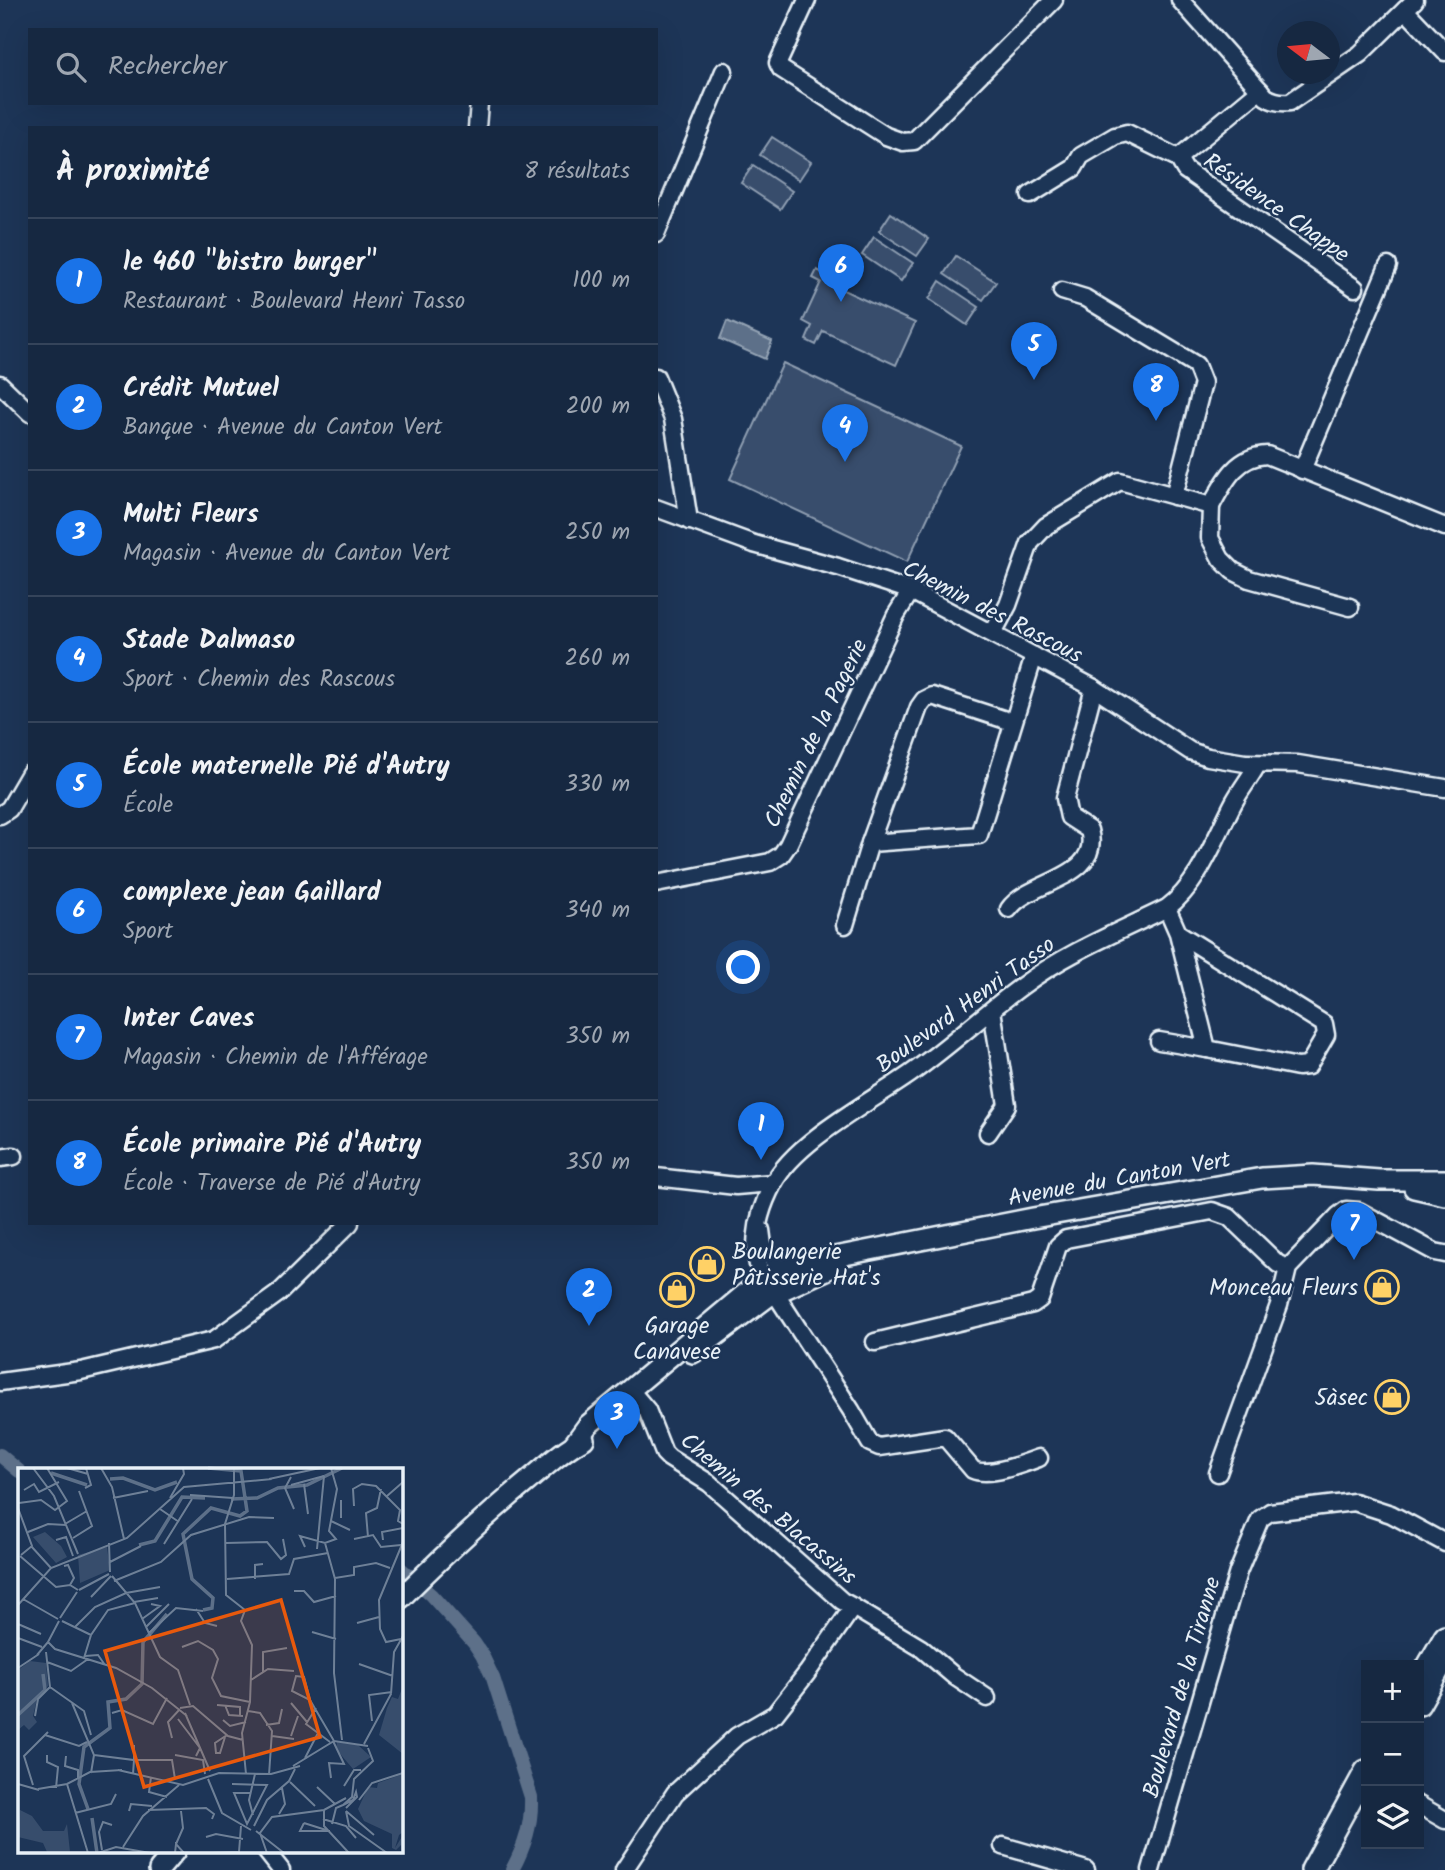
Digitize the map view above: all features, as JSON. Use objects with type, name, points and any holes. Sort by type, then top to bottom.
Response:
[{"type":"main road","points":[[1424,1673],[1445,1637]]},
{"type":"main road","points":[[1424,1695],[1445,1658]]},
{"type":"main road","points":[[1312,1870],[1362,1786]]},
{"type":"main road","points":[[1324,1870],[1363,1786]]},
{"type":"street","points":[[807,0],[778,64],[780,69],[886,136],[903,142],[914,141],[1054,0]]},
{"type":"street","points":[[1180,0],[1273,102],[1290,102],[1360,54],[1410,5],[1445,52]]},
{"type":"street","points":[[658,229],[724,71]]},
{"type":"street","name":"Résidence Chappe","points":[[1178,158],[1260,90]]},
{"type":"street","points":[[477,126],[479,105]]},
{"type":"street","name":"Résidence Chappe","points":[[1030,195],[1074,168],[1081,156],[1115,136],[1127,133],[1178,158],[1185,170],[1355,288]]},
{"type":"street","points":[[1302,470],[1388,266]]},
{"type":"street","points":[[1062,290],[1085,298],[1196,365],[1203,383],[1174,496]]},
{"type":"street","points":[[658,383],[673,419],[690,521]]},
{"type":"street","points":[[0,384],[28,411]]},
{"type":"street","points":[[1350,607],[1249,579],[1233,571],[1221,559],[1210,538],[1211,506],[1226,479],[1246,458],[1267,455],[1445,527]]},
{"type":"street","points":[[993,633],[1008,605],[1030,543],[1046,526],[1120,481],[1211,506]]},
{"type":"street","name":"Chemin des Rascous","points":[[658,509],[754,544],[911,591],[1094,688],[1190,751],[1208,757],[1257,765]]},
{"type":"street","name":"Chemin de la Pagerie","points":[[658,884],[770,862],[781,855],[896,615],[911,591]]},
{"type":"street","points":[[870,842],[979,835],[1034,656]]},
{"type":"street","points":[[1009,909],[1013,902],[1026,894],[1073,871],[1084,862],[1089,850],[1089,830],[1069,817],[1065,798],[1094,688]]},
{"type":"street","points":[[845,925],[870,842],[919,707],[924,700],[932,696],[1012,722]]},
{"type":"street","points":[[1257,765],[1298,764],[1445,788]]},
{"type":"street","name":"Boulevard Henri Tasso","points":[[1039,1458],[1018,1466],[979,1473],[973,1470],[945,1437],[879,1447],[870,1443],[775,1285],[761,1239],[764,1207],[774,1183],[788,1164],[850,1112],[913,1073],[1022,986],[1064,958],[1167,908],[1180,899],[1193,881],[1235,800],[1257,765]]},
{"type":"street","points":[[0,815],[9,809],[28,776]]},
{"type":"street","points":[[1167,908],[1178,933],[1206,1049]]},
{"type":"street","points":[[1159,1041],[1298,1067],[1308,1066],[1326,1035],[1324,1024],[1178,933]]},
{"type":"street","points":[[988,1133],[1007,1105],[992,1010]]},
{"type":"street","name":"Avenue du Canton Vert","points":[[412,1587],[490,1512],[574,1444],[590,1436],[633,1394],[775,1285],[870,1251],[1226,1183],[1313,1175],[1379,1180],[1445,1180]]},
{"type":"street","points":[[658,1177],[736,1186],[774,1183]]},
{"type":"street","name":"Avenue du Canton Vert","points":[[1379,1180],[1445,1195]]},
{"type":"street","points":[[1218,1473],[1279,1305],[1288,1268],[1346,1210],[1359,1211],[1434,1252],[1445,1254]]},
{"type":"street","points":[[875,1342],[1033,1304],[1040,1298],[1058,1246],[1066,1239],[1212,1211],[1228,1217],[1278,1264],[1288,1268]]},
{"type":"street","points":[[0,1382],[81,1371],[214,1340],[279,1293],[348,1225]]},
{"type":"street","name":"Chemin des Blacassins","points":[[624,1870],[676,1793],[737,1736],[775,1714],[853,1607],[842,1601],[709,1483],[664,1454],[647,1410],[633,1394]]},
{"type":"street","name":"Boulevard de la Tiranne","points":[[1151,1870],[1238,1572],[1260,1519],[1270,1512],[1354,1502],[1391,1514],[1445,1543]]},
{"type":"street","points":[[853,1607],[921,1648],[954,1676],[987,1698]]},
{"type":"street","points":[[1424,1808],[1445,1819]]},
{"type":"street","points":[[1003,1846],[1086,1870]]},
{"type":"street","points":[[268,1853],[281,1870]]},
{"type":"street","points":[[276,1853],[289,1870]]},
{"type":"shaded area","points":[[772,137],[811,162],[799,180],[760,155]]},
{"type":"shaded area","points":[[753,165],[792,191],[780,209],[741,183]]},
{"type":"shaded area","points":[[891,213],[929,239],[917,256],[879,231]]},
{"type":"shaded area","points":[[874,237],[913,263],[901,281],[862,255]]},
{"type":"shaded area","points":[[956,256],[996,282],[983,300],[944,274]]},
{"type":"shaded area","points":[[817,270],[832,277],[830,284],[915,323],[896,365],[823,331],[816,345],[806,340],[812,326],[803,321],[821,282],[813,278]]},
{"type":"shaded area","points":[[940,281],[979,307],[967,325],[929,299]]},
{"type":"shaded area","points":[[727,321],[772,341],[765,359],[720,339]]},
{"type":"shaded area","points":[[783,363],[961,446],[907,562],[730,479]]},
{"type":"waterway","points":[[0,1455],[18,1470]]},
{"type":"waterway","points":[[402,1570],[431,1595],[474,1643],[493,1678],[531,1797],[527,1835],[512,1870]]},
{"type":"place","name":"complexe jean Gaillard","points":[[841,302]]},
{"type":"place","name":"École maternelle Pié d'Autry","points":[[1034,380]]},
{"type":"place","name":"École primaire Pié d'Autry","points":[[1156,421]]},
{"type":"place","name":"Stade Dalmaso","points":[[845,462]]},
{"type":"place","name":"le 460 \"bistro burger\"","points":[[761,1160]]},
{"type":"place","name":"Inter Caves","points":[[1354,1260]]},
{"type":"place","name":"Boulangerie Pâtisserie Hat's","points":[[707,1264]]},
{"type":"place","name":"Monceau Fleurs","points":[[1382,1287]]},
{"type":"place","name":"Garage Canavese","points":[[677,1290]]},
{"type":"place","name":"Crédit Mutuel","points":[[589,1326]]},
{"type":"place","name":"5àsec","points":[[1392,1397]]},
{"type":"place","name":"Multi Fleurs","points":[[617,1449]]}]
